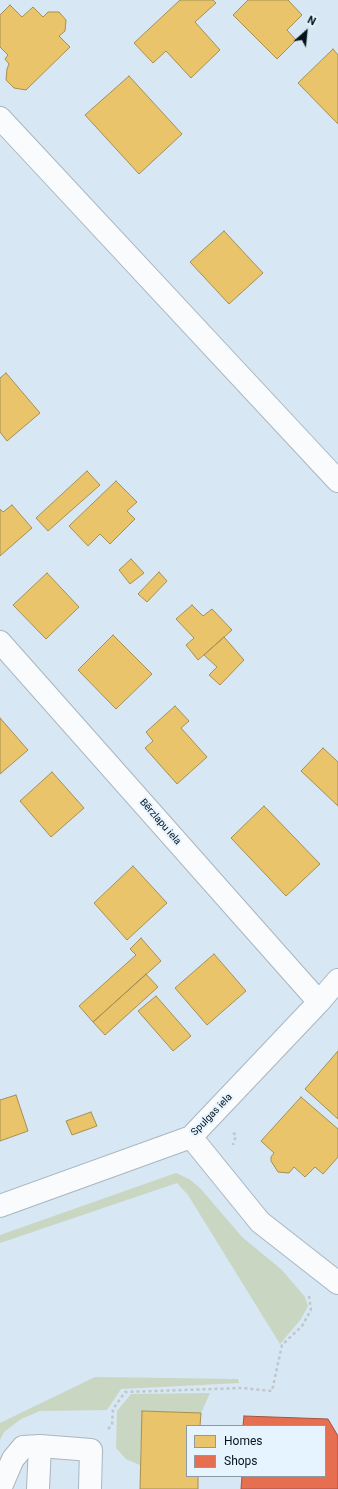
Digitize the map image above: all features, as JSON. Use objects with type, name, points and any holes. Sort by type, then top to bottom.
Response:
[{"type":"street","points":[[0,118],[338,482]]},
{"type":"street","name":"Bērzlapu iela","points":[[0,642],[319,1002]]},
{"type":"street","name":"Spulgas iela","points":[[0,1206],[191,1137],[338,980]]},
{"type":"street","points":[[191,1137],[260,1222],[338,1283]]},
{"type":"street","points":[[38,1489],[40,1446]]},
{"type":"street","points":[[0,1489],[13,1459],[23,1447],[40,1446],[91,1450],[90,1489]]},
{"type":"path","points":[[91,1450],[112,1425],[113,1409],[125,1392],[242,1388],[272,1391],[282,1345],[302,1326],[311,1310],[309,1294]]},
{"type":"green space","points":[[176,1173],[189,1179],[200,1188],[242,1237],[282,1270],[305,1297],[308,1306],[301,1319],[280,1344],[188,1195],[177,1183],[0,1243],[0,1235]]},
{"type":"green space","points":[[95,1377],[238,1379],[239,1383],[121,1389],[107,1410],[40,1411],[21,1419],[4,1432],[0,1440],[0,1423]]},
{"type":"green space","points":[[210,1393],[201,1413],[142,1411],[140,1465],[126,1459],[116,1448],[117,1411],[131,1394]]},
{"type":"building: Homes","points":[[180,0],[213,0],[216,3],[195,22],[220,50],[191,78],[166,51],[153,63],[134,43]]},
{"type":"building: Homes","points":[[248,0],[288,0],[302,15],[287,30],[296,40],[277,59],[233,15]]},
{"type":"building: Homes","points":[[10,5],[22,17],[33,7],[43,17],[48,12],[59,12],[66,20],[65,31],[59,36],[70,47],[26,90],[14,88],[6,80],[9,64],[5,59],[8,55],[0,47],[0,15]]},
{"type":"building: Homes","points":[[333,49],[338,55],[338,124],[298,83]]},
{"type":"building: Homes","points":[[129,76],[182,134],[139,174],[85,115]]},
{"type":"building: Homes","points":[[224,231],[263,273],[229,304],[190,262]]},
{"type":"building: Homes","points":[[6,373],[40,413],[7,441],[0,432],[0,378]]},
{"type":"building: Homes","points":[[87,471],[100,485],[48,531],[36,518]]},
{"type":"building: Homes","points":[[116,481],[137,502],[127,511],[135,519],[110,544],[100,534],[88,546],[69,526]]},
{"type":"building: Homes","points":[[12,505],[32,528],[0,556],[0,509],[3,512]]},
{"type":"building: Homes","points":[[131,559],[144,573],[130,584],[119,570]]},
{"type":"building: Homes","points":[[159,572],[167,581],[147,602],[138,594]]},
{"type":"building: Homes","points":[[47,573],[79,607],[46,639],[13,605]]},
{"type":"building: Homes","points":[[192,605],[203,616],[212,609],[232,630],[198,660],[186,645],[194,638],[176,619]]},
{"type":"building: Homes","points":[[113,635],[152,674],[116,709],[78,670]]},
{"type":"building: Homes","points":[[224,637],[244,660],[220,685],[209,675],[217,667],[204,655]]},
{"type":"building: Homes","points":[[175,706],[189,721],[181,728],[207,757],[177,784],[145,748],[153,741],[146,732]]},
{"type":"building: Homes","points":[[0,718],[28,750],[0,774]]},
{"type":"building: Homes","points":[[323,748],[338,762],[338,806],[301,771]]},
{"type":"building: Homes","points":[[52,772],[84,808],[51,837],[20,801]]},
{"type":"building: Homes","points":[[264,806],[320,864],[286,896],[231,838]]},
{"type":"building: Homes","points":[[133,866],[167,903],[127,940],[94,903]]},
{"type":"building: Homes","points":[[141,938],[161,961],[93,1022],[79,1006],[136,955],[130,949]]},
{"type":"building: Homes","points":[[214,954],[246,991],[207,1025],[175,988]]},
{"type":"building: Homes","points":[[146,974],[158,987],[105,1035],[93,1022]]},
{"type":"building: Homes","points":[[156,996],[191,1036],[173,1051],[138,1011]]},
{"type":"building: Homes","points":[[338,1051],[338,1119],[305,1089]]},
{"type":"building: Homes","points":[[16,1095],[28,1131],[0,1141],[0,1100]]},
{"type":"building: Homes","points":[[301,1097],[338,1129],[338,1157],[323,1174],[315,1167],[305,1177],[294,1167],[289,1173],[278,1172],[271,1161],[271,1157],[274,1153],[261,1141]]},
{"type":"building: Homes","points":[[91,1112],[97,1126],[72,1135],[66,1121]]},
{"type":"building: Homes","points":[[142,1411],[201,1413],[200,1425],[186,1425],[186,1477],[198,1477],[198,1489],[140,1489]]},
{"type":"building: Shops","points":[[244,1416],[328,1419],[338,1436],[338,1489],[241,1489],[242,1477],[326,1477],[326,1425],[243,1425]]}]
